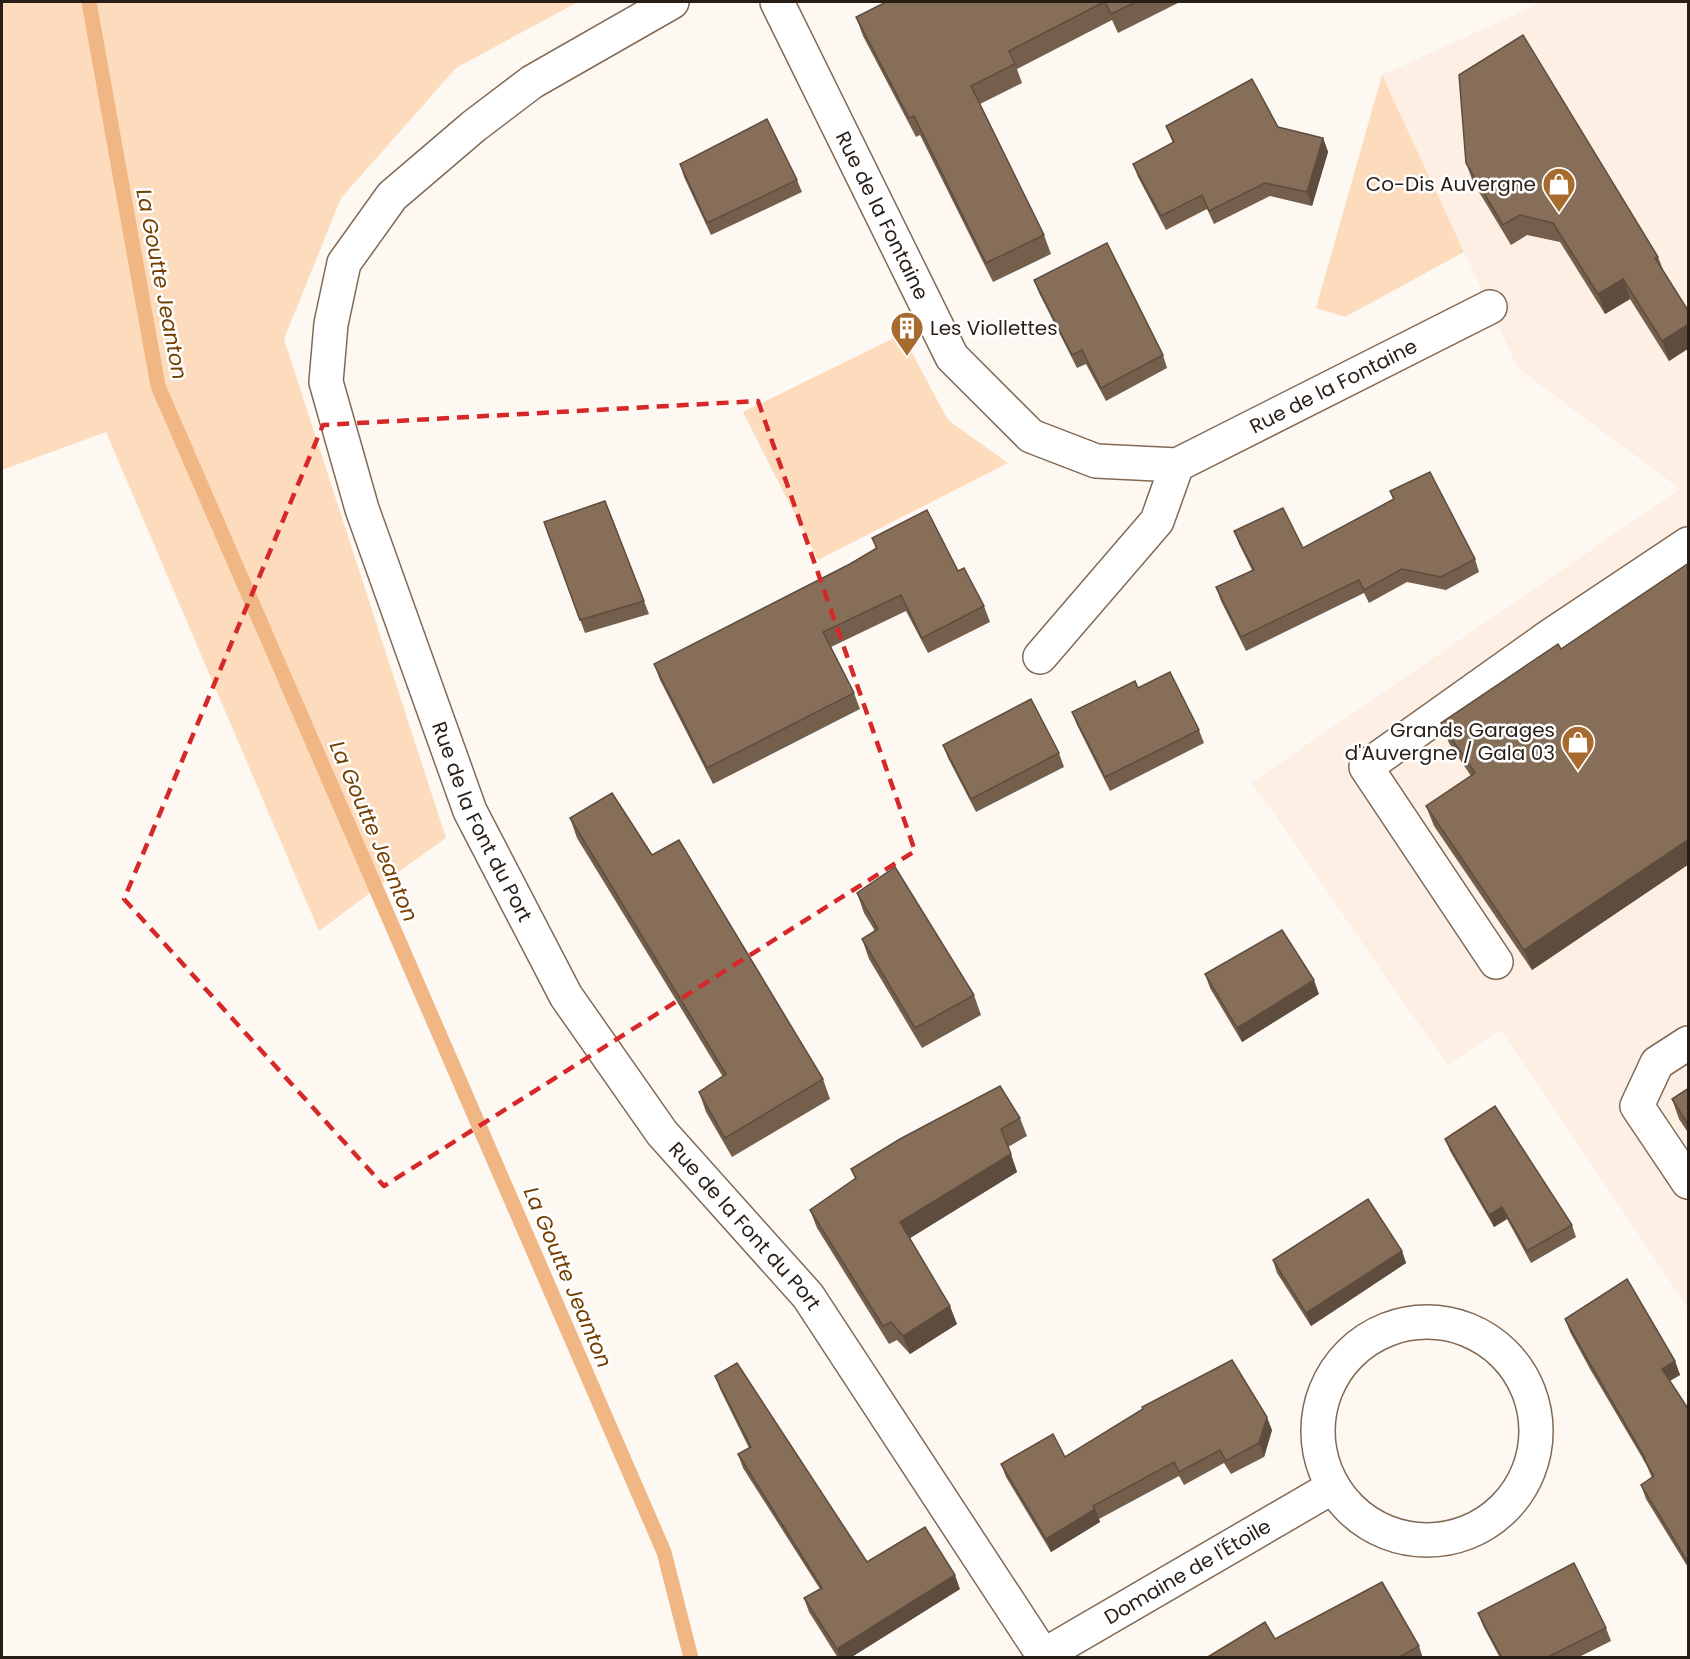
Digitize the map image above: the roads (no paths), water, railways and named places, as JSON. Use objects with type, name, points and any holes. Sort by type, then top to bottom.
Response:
[{"type":"street","name":"Rue de la Font du Port","points":[[672,2],[532,82],[474,126],[392,196],[344,263],[331,324],[326,382],[362,509],[470,811],[566,996],[662,1133],[808,1296],[1045,1656]]},
{"type":"street","name":"Rue de la Fontaine","points":[[777,2],[952,357],[1031,436],[1096,461],[1177,465],[1490,307]]},
{"type":"street","points":[[1040,657],[1157,521],[1177,465]]},
{"type":"street","points":[[1496,962],[1366,767],[1550,636],[1689,544]]},
{"type":"street","points":[[1689,1043],[1657,1063],[1637,1106],[1689,1182]]},
{"type":"street","points":[[1430,1320],[1474,1331],[1514,1362],[1536,1411],[1530,1473],[1508,1506],[1467,1535],[1413,1542],[1361,1521],[1332,1488],[1316,1446],[1317,1412],[1336,1367],[1380,1331],[1430,1320]]},
{"type":"street","name":"Domaine de l'Étoile","points":[[1045,1656],[1332,1488]]},
{"type":"waterway","name":"La Goutte Jeanton","points":[[89,2],[158,386],[664,1552],[691,1658]]},
{"type":"place","name":"Co-Dis Auvergne","points":[[1559,213]]},
{"type":"place","name":"Les Viollettes","points":[[907,357]]},
{"type":"place","name":"Grands Garages d'Auvergne / Gala 03","points":[[1578,771]]}]
